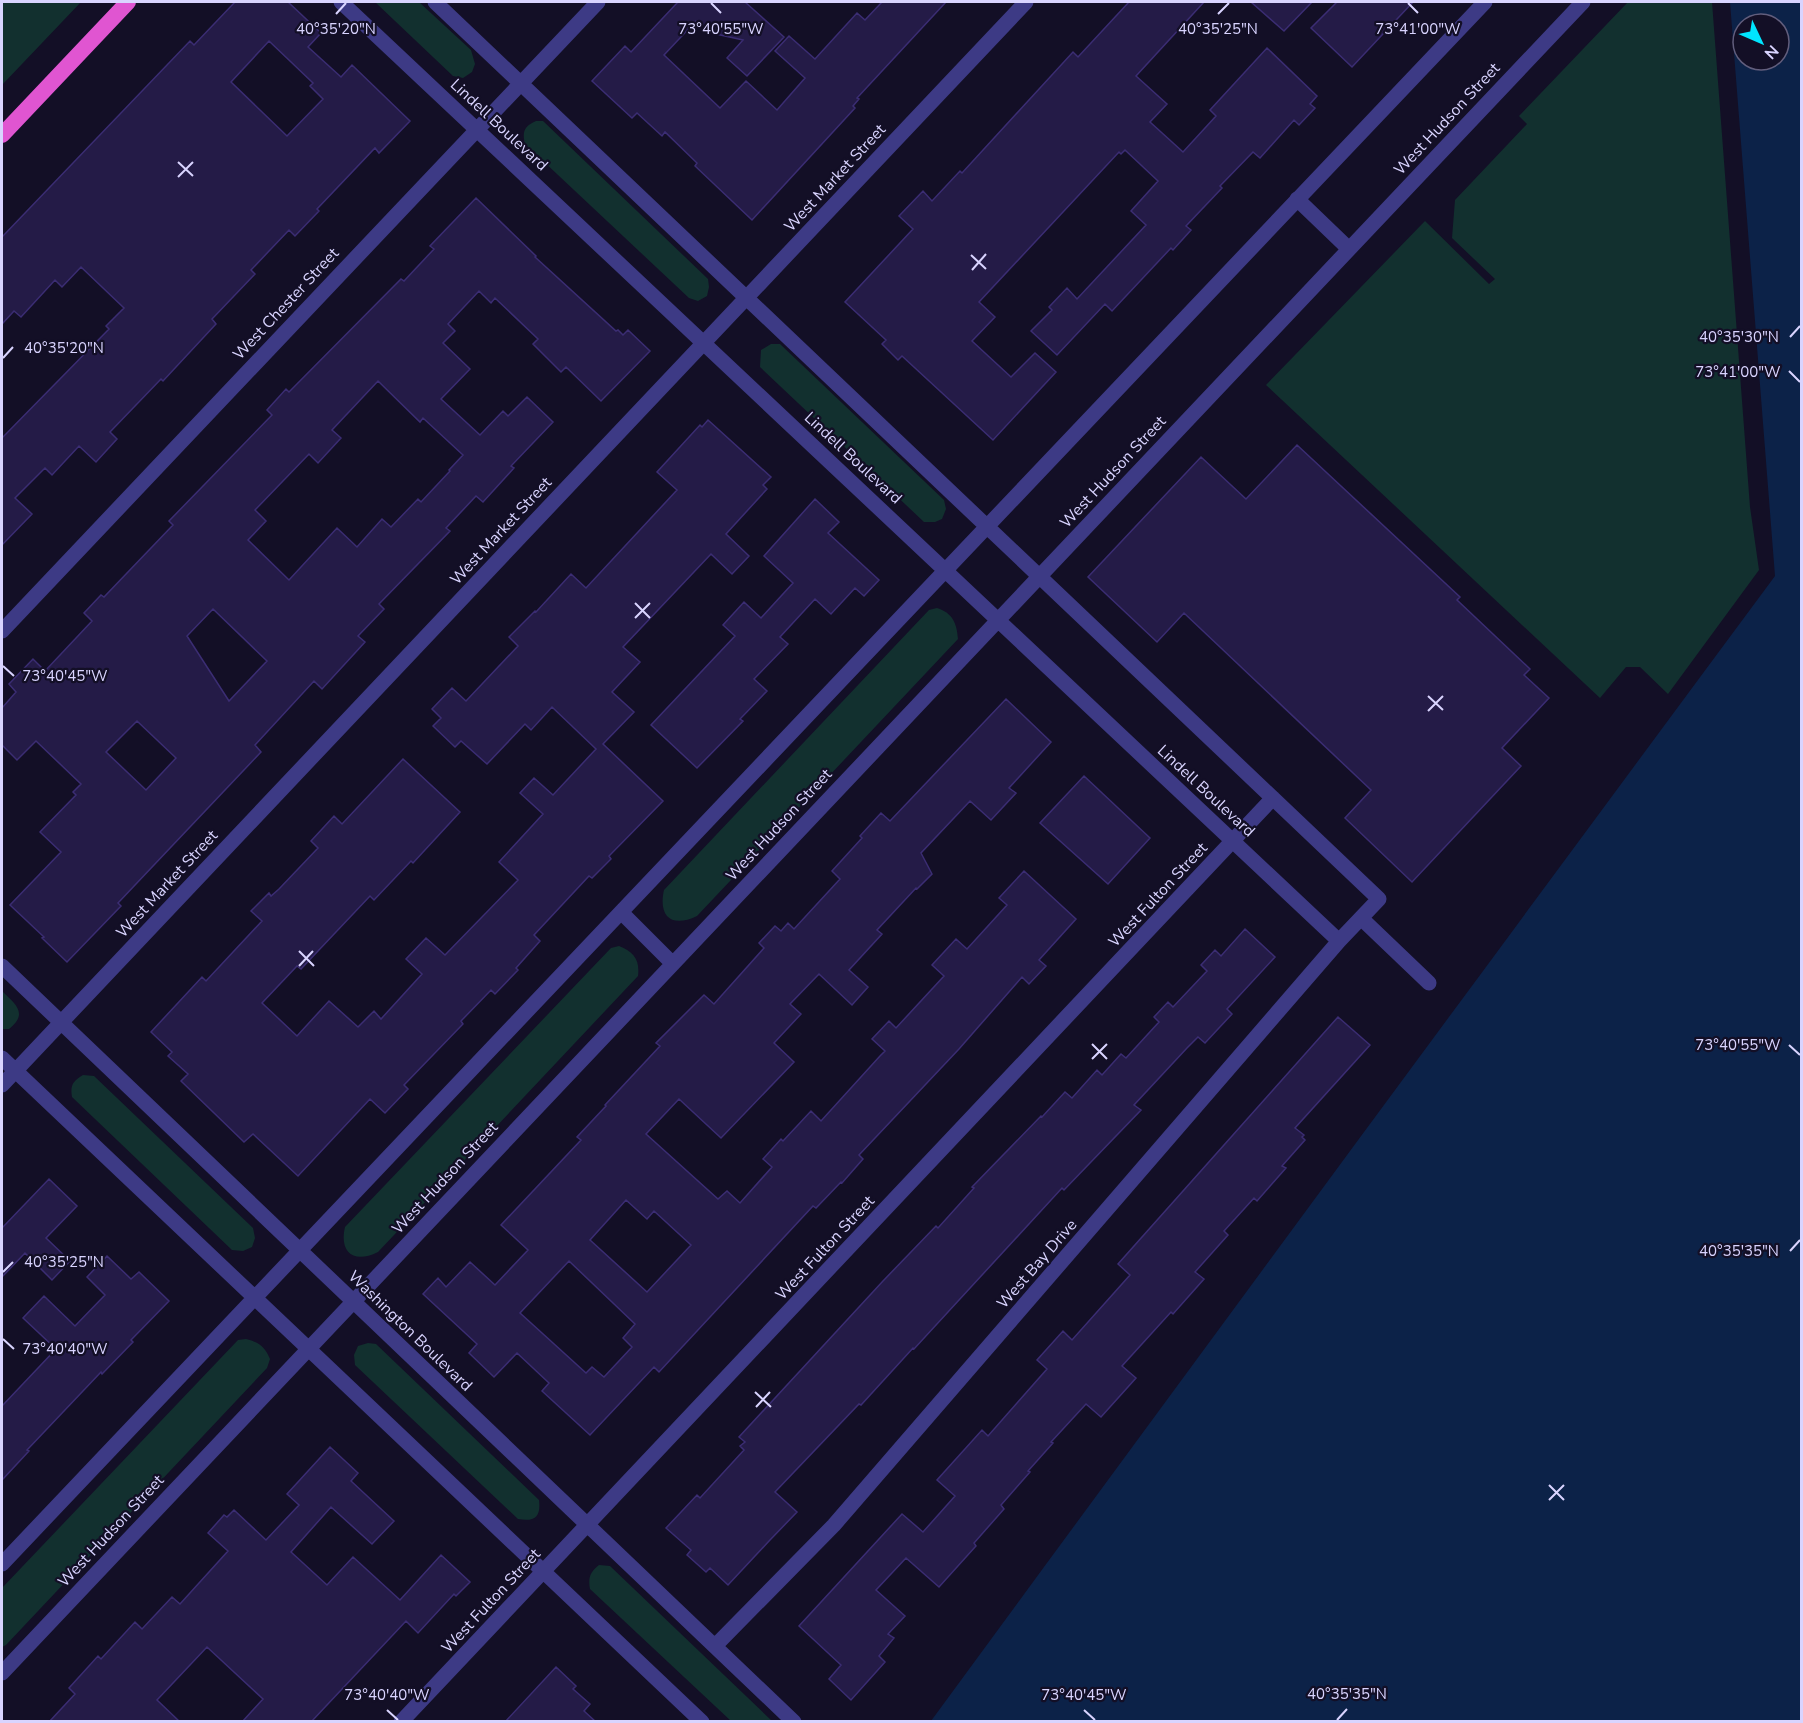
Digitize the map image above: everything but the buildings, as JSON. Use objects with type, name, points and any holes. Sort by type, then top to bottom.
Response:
[{"type":"highway","points":[[2,135],[128,2]]},
{"type":"street","name":"Lindell Boulevard","points":[[341,2],[1339,941]]},
{"type":"street","points":[[435,2],[1273,798]]},
{"type":"street","name":"West Chester Street","points":[[2,631],[598,2]]},
{"type":"street","name":"West Market Street","points":[[2,1085],[1026,2]]},
{"type":"street","points":[[2,1564],[1485,2]]},
{"type":"street","name":"West Hudson Street","points":[[2,1673],[1583,2]]},
{"type":"street","points":[[1297,199],[1350,249]]},
{"type":"street","name":"West Fulton Street","points":[[401,1722],[1234,842],[1273,798]]},
{"type":"street","name":"West Bay Drive","points":[[715,1646],[834,1525],[1339,941],[1379,899],[1273,798]]},
{"type":"street","points":[[621,912],[673,964]]},
{"type":"street","points":[[1361,918],[1429,983]]},
{"type":"street","name":"Washington Boulevard","points":[[2,966],[794,1722]]},
{"type":"street","points":[[2,1058],[702,1722]]},
{"type":"green space","points":[[2,2],[81,2],[2,85]]},
{"type":"green space","points":[[375,2],[419,2],[471,50],[475,64],[472,72],[463,78],[453,76]]},
{"type":"green space","points":[[1628,2],[1712,2],[1750,507],[1759,570],[1668,694],[1640,667],[1626,667],[1600,698],[1266,385],[1425,221],[1489,284],[1495,279],[1452,238],[1455,200],[1527,124],[1519,116]]},
{"type":"green space","points":[[536,121],[543,121],[708,279],[707,296],[698,301],[689,298],[525,144],[525,130]]},
{"type":"green space","points":[[771,344],[780,344],[944,500],[946,509],[942,519],[935,522],[924,522],[760,367],[761,350]]},
{"type":"green space","points":[[937,608],[947,613],[953,620],[958,639],[697,916],[680,921],[669,918],[663,907],[664,890],[929,610]]},
{"type":"green space","points":[[619,946],[635,957],[638,976],[378,1252],[362,1257],[350,1254],[344,1244],[345,1227],[611,948]]},
{"type":"green space","points":[[2,991],[19,1013],[15,1023],[9,1029],[2,1029]]},
{"type":"green space","points":[[83,1075],[94,1076],[253,1228],[255,1238],[252,1247],[243,1251],[232,1250],[72,1097],[73,1084]]},
{"type":"green space","points":[[246,1339],[258,1343],[266,1351],[270,1359],[267,1368],[2,1647],[2,1588],[238,1340]]},
{"type":"green space","points":[[368,1343],[376,1344],[539,1500],[539,1511],[536,1517],[529,1520],[518,1519],[355,1365],[354,1355],[358,1346]]},
{"type":"green space","points":[[599,1565],[610,1566],[772,1721],[731,1721],[590,1589],[590,1576]]},
{"type":"water","points":[[1730,2],[1802,2],[1801,1721],[931,1721],[1775,576],[1735,72],[1791,72],[1791,12],[1731,12],[1731,15]]}]
